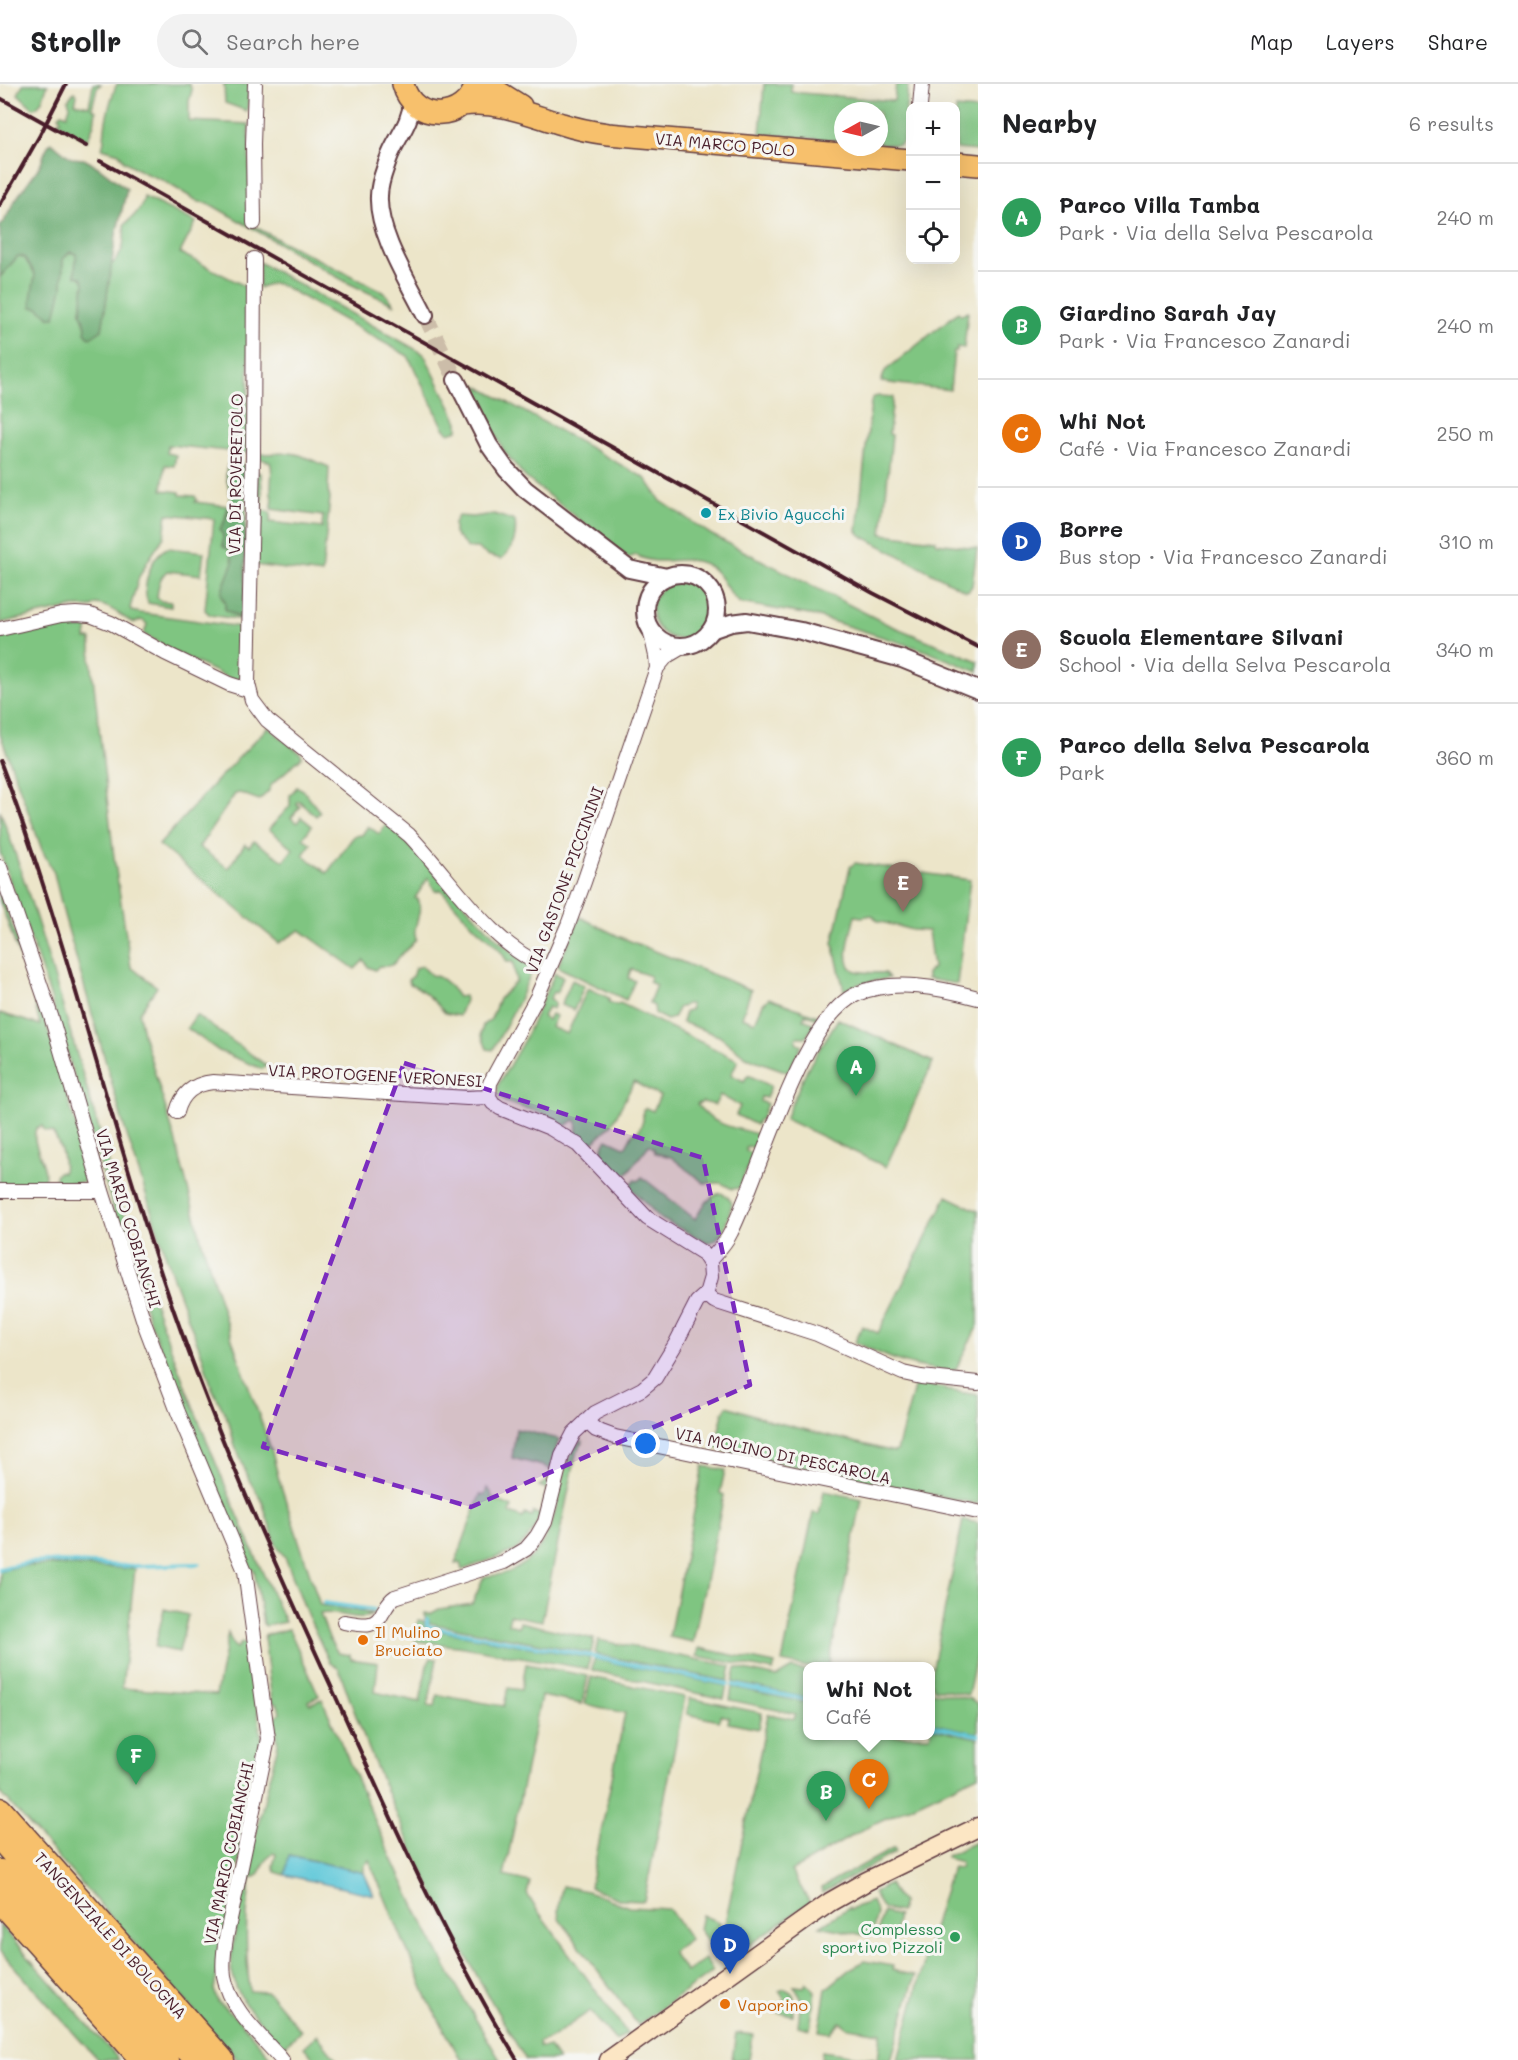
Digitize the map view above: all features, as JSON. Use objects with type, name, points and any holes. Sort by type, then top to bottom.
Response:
[{"type":"highway","name":"TANGENZIALE DI BOLOGNA","points":[[0,1810],[222,2060]]},
{"type":"highway","points":[[0,1838],[198,2060]]},
{"type":"highway","points":[[0,1872],[167,2060]]},
{"type":"highway","points":[[0,1900],[143,2060]]},
{"type":"main road","points":[[463,105],[471,96],[476,84]]},
{"type":"main road","name":"VIA MARCO POLO","points":[[486,84],[542,117]]},
{"type":"main road","points":[[407,93],[420,109],[434,113]]},
{"type":"main road","name":"VIA MARCO POLO","points":[[434,113],[449,112],[463,105],[479,103],[608,134],[906,160]]},
{"type":"main road","points":[[960,164],[978,165]]},
{"type":"main road","points":[[609,2060],[830,1902],[877,1876],[978,1827]]},
{"type":"street","points":[[254,223],[255,84]]},
{"type":"street","points":[[920,102],[922,84]]},
{"type":"street","points":[[407,93],[408,122],[392,149],[379,190],[381,220],[387,238],[425,315]]},
{"type":"street","points":[[386,167],[410,136],[434,113]]},
{"type":"street","name":"VIA DI ROVERETOLO","points":[[248,690],[254,259]]},
{"type":"street","points":[[456,380],[484,437],[512,476],[533,495],[629,569],[667,577]]},
{"type":"street","points":[[629,569],[645,606],[650,629],[663,641],[684,646]]},
{"type":"street","points":[[645,606],[652,588],[667,577],[678,574],[694,576],[710,588],[716,600],[730,613],[747,621],[812,633],[879,652],[978,690]]},
{"type":"street","points":[[657,668],[668,656],[684,646],[699,641],[711,630],[716,619],[716,600]]},
{"type":"street","points":[[0,629],[61,615],[90,615],[111,623],[136,639],[196,669],[232,686],[248,690],[253,704],[267,720],[409,835],[480,920],[510,945],[549,969]]},
{"type":"street","points":[[711,630],[731,623],[747,621]]},
{"type":"street","name":"VIA GASTONE PICCININI","points":[[489,1096],[490,1083],[528,1014],[584,882],[657,668],[650,629]]},
{"type":"street","name":"VIA MARIO COBIANCHI","points":[[0,867],[51,1016],[126,1271],[160,1365],[245,1571],[268,1739],[232,1907],[223,1968],[226,1985],[236,2005],[282,2060]]},
{"type":"street","points":[[344,1622],[366,1624],[376,1622],[380,1620],[388,1603],[395,1597],[504,1562],[526,1549],[537,1536],[545,1522],[566,1447],[574,1433],[586,1420],[606,1406],[649,1385],[665,1364],[697,1302],[706,1294],[711,1277],[709,1261],[732,1231],[790,1088],[811,1045],[824,1024],[840,1005],[857,994],[887,988],[939,989],[978,998]]},
{"type":"street","name":"VIA PROTOGENE VERONESI","points":[[177,1112],[183,1095],[203,1083],[213,1082],[473,1098],[489,1096],[500,1108],[536,1121],[568,1138],[596,1163],[647,1218],[694,1247],[709,1261]]},
{"type":"street","points":[[0,1191],[102,1191]]},
{"type":"street","points":[[706,1294],[714,1301],[824,1337],[903,1373],[978,1383]]},
{"type":"street","name":"VIA MOLINO DI PESCAROLA","points":[[586,1420],[601,1432],[628,1440],[978,1512]]},
{"type":"highlighted area","points":[[404,1063],[703,1158],[750,1385],[471,1507],[263,1447]]},
{"type":"green space","points":[[23,84],[48,84],[41,102],[36,107],[33,108],[18,94]]},
{"type":"green space","points":[[93,84],[101,84],[97,88],[92,108],[96,111],[94,124],[87,141],[57,122],[61,120],[59,116],[62,113],[67,115],[70,106],[68,100],[74,92],[77,95],[75,103],[89,106]]},
{"type":"green space","points":[[117,84],[189,84],[192,90],[189,101],[189,121],[249,124],[250,224],[384,292],[395,305],[346,282],[208,203],[199,202],[162,180],[142,172],[124,161],[119,153],[102,148],[108,112]]},
{"type":"green space","points":[[224,84],[250,84],[247,111],[225,103]]},
{"type":"green space","points":[[764,84],[791,84],[791,92],[894,101],[896,84],[908,84],[903,142],[898,145],[888,144],[888,102],[834,102],[834,140],[760,134]]},
{"type":"green space","points":[[960,108],[978,110],[978,151],[960,149]]},
{"type":"green space","points":[[51,142],[71,158],[84,159],[98,167],[127,189],[116,235],[102,330],[90,338],[85,332],[86,327],[81,313],[84,282],[81,277],[75,276],[76,254],[70,252],[63,259],[62,288],[55,317],[49,317],[39,308],[32,307],[35,274],[24,257],[18,256],[0,277],[0,226],[39,167]]},
{"type":"green space","points":[[144,197],[196,222],[180,253],[243,285],[249,291],[248,453],[168,445],[167,453],[176,455],[174,466],[165,465],[162,490],[195,496],[197,500],[195,502],[228,506],[224,523],[220,529],[223,536],[223,547],[229,549],[233,562],[222,598],[225,602],[225,609],[237,617],[244,617],[243,620],[210,615],[205,610],[214,519],[167,514],[164,537],[139,577],[130,608],[131,611],[141,613],[241,627],[245,632],[242,677],[233,680],[174,652],[144,634],[147,624],[142,620],[133,623],[102,605],[74,607],[0,623],[0,277],[18,256],[24,257],[35,274],[39,308],[49,317],[62,288],[63,259],[70,252],[76,254],[75,276],[81,277],[84,282],[81,313],[86,327],[102,330],[111,265],[123,247],[124,225],[139,209]]},
{"type":"green space","points":[[259,262],[424,354],[458,422],[458,430],[449,433],[444,428],[408,356],[281,285],[272,283],[259,288]]},
{"type":"green space","points":[[958,312],[961,315],[968,312],[964,348],[957,347],[957,352],[954,352],[950,390],[881,382],[885,371]]},
{"type":"green space","points":[[467,380],[645,478],[661,501],[712,535],[887,624],[978,661],[978,672],[921,649],[815,616],[740,603],[711,568],[696,561],[654,561],[636,555],[628,558],[525,477],[504,451]]},
{"type":"green space","points":[[874,397],[893,397],[889,434],[892,435],[882,534],[936,540],[936,543],[977,548],[972,586],[969,590],[966,591],[860,535],[857,531],[871,402]]},
{"type":"green space","points":[[290,453],[329,467],[330,498],[322,574],[255,565],[257,472],[261,473],[263,510],[271,513],[270,522],[322,528],[323,516],[271,509],[273,501],[270,462],[258,458],[258,454]]},
{"type":"green space","points":[[231,459],[240,462],[246,470],[245,592],[244,617],[241,618],[225,609],[221,593],[233,562],[229,549],[223,547],[223,536],[220,529],[230,505],[226,469]]},
{"type":"green space","points":[[494,514],[515,521],[513,542],[509,551],[501,559],[487,555],[477,548],[468,548],[454,534],[454,523],[458,516],[473,517]]},
{"type":"green space","points":[[168,548],[204,552],[201,575],[167,571],[162,577],[158,586],[157,598],[171,602],[171,607],[148,603],[146,596],[147,580],[152,564],[162,551]]},
{"type":"green space","points":[[681,581],[692,583],[702,589],[708,599],[710,610],[708,621],[702,631],[692,637],[681,639],[670,637],[660,631],[654,621],[652,610],[654,599],[660,589],[670,583]]},
{"type":"green space","points":[[76,621],[88,624],[86,639],[91,639],[91,659],[114,857],[131,967],[157,987],[139,1013],[143,1034],[175,1139],[201,1239],[228,1328],[272,1452],[320,1605],[374,1614],[355,1617],[320,1614],[330,1640],[338,1653],[350,1655],[351,1659],[378,1663],[375,1692],[420,1702],[427,1665],[431,1658],[437,1659],[428,1706],[435,1707],[437,1695],[504,1706],[508,1688],[521,1690],[526,1664],[588,1676],[582,1704],[541,1696],[504,1876],[530,1882],[527,1894],[535,1907],[627,2033],[616,2041],[590,2011],[549,2039],[538,2042],[539,2047],[549,2047],[558,2060],[526,2060],[446,1918],[399,1820],[357,1720],[339,1669],[330,1663],[307,1614],[285,1557],[276,1545],[262,1501],[249,1480],[234,1443],[229,1422],[212,1388],[173,1278],[123,1123],[54,873],[42,850],[0,734],[0,637],[50,623]]},
{"type":"green space","points":[[268,727],[302,757],[272,784],[268,792],[259,800],[240,793],[235,794],[199,847],[228,868],[245,844],[249,847],[254,841],[284,861],[293,849],[269,829],[290,806],[290,795],[297,787],[302,789],[320,812],[316,816],[299,801],[296,803],[300,807],[291,818],[297,823],[301,817],[312,826],[303,838],[311,844],[303,855],[327,873],[354,836],[362,835],[368,826],[379,834],[387,824],[500,942],[533,969],[493,1050],[487,1049],[481,1034],[483,1025],[491,1019],[499,999],[516,981],[513,962],[507,962],[497,948],[441,890],[435,891],[428,878],[415,898],[418,899],[420,910],[415,929],[416,939],[412,944],[392,965],[379,966],[375,970],[368,967],[364,960],[355,969],[300,930],[279,943],[159,845]]},
{"type":"green space","points":[[0,810],[33,907],[137,1254],[196,1414],[285,1622],[266,1626],[263,1624],[254,1570],[251,1569],[189,1424],[146,1311],[49,992],[0,852]]},
{"type":"green space","points":[[855,863],[970,880],[957,984],[927,979],[927,973],[933,968],[928,931],[912,930],[878,921],[872,915],[855,916],[847,955],[851,968],[859,972],[885,973],[889,978],[858,984],[844,991],[833,943],[850,867]]},
{"type":"green space","points":[[0,890],[50,1036],[89,1171],[87,1182],[56,1184],[55,1176],[58,1172],[63,1172],[61,1151],[52,1132],[45,1131],[42,1126],[36,1128],[35,1135],[45,1172],[41,1187],[0,1187],[0,1013],[40,1025],[33,996],[0,901]]},
{"type":"green space","points":[[580,917],[618,936],[751,990],[742,1017],[755,1022],[763,1004],[769,998],[820,1017],[817,1019],[805,1014],[803,1019],[815,1024],[806,1037],[797,1037],[797,1044],[802,1045],[788,1072],[746,1057],[719,1036],[682,1022],[685,1012],[691,1009],[690,1004],[679,1007],[673,1018],[667,1020],[655,1014],[654,1006],[649,1003],[656,985],[649,982],[650,976],[631,969],[628,978],[635,981],[626,1000],[558,966]]},
{"type":"green space","points":[[422,966],[431,975],[439,977],[453,989],[458,997],[464,996],[465,1000],[459,1016],[445,1013],[424,992],[410,984],[408,980],[412,977],[415,968]]},
{"type":"green space","points":[[555,973],[563,977],[557,993],[553,992],[550,998],[555,1003],[553,1009],[548,1007],[543,1017],[548,1020],[551,1014],[556,1016],[551,1027],[567,1034],[588,988],[609,998],[609,1002],[616,1005],[620,1003],[738,1060],[731,1075],[744,1081],[748,1075],[771,1086],[766,1098],[761,1097],[760,1101],[767,1104],[756,1125],[736,1115],[740,1106],[720,1095],[715,1105],[703,1102],[697,1104],[711,1119],[757,1134],[759,1137],[755,1148],[748,1146],[746,1148],[746,1151],[753,1154],[739,1188],[732,1189],[721,1183],[704,1183],[671,1157],[655,1153],[649,1145],[628,1172],[620,1178],[600,1156],[603,1146],[607,1139],[626,1146],[633,1133],[638,1132],[643,1121],[643,1110],[646,1108],[653,1111],[660,1096],[634,1082],[612,1124],[590,1145],[579,1136],[575,1120],[565,1126],[544,1114],[501,1099],[498,1085],[524,1040]]},
{"type":"green space","points":[[572,980],[584,986],[574,1010],[561,1005]]},
{"type":"green space","points":[[196,1015],[267,1066],[262,1069],[219,1051],[187,1028]]},
{"type":"green space","points":[[838,1019],[933,1062],[886,1167],[785,1119],[807,1069]]},
{"type":"green space","points":[[642,1177],[695,1219],[712,1197],[721,1193],[728,1197],[732,1204],[721,1234],[717,1239],[707,1242],[661,1219],[630,1187],[635,1180],[638,1181]]},
{"type":"green space","points":[[947,1196],[978,1211],[978,1325],[956,1369],[952,1371],[925,1368],[902,1362],[855,1342],[862,1326],[878,1333]]},
{"type":"green space","points":[[915,1384],[978,1395],[978,1504],[726,1452],[715,1447],[723,1413],[727,1406],[771,1421],[894,1452],[897,1451]]},
{"type":"green space","points":[[516,1429],[559,1439],[550,1470],[512,1458]]},
{"type":"green space","points":[[583,1441],[576,1454],[542,1621],[510,1615],[508,1624],[519,1627],[520,1622],[594,1639],[591,1653],[429,1623],[429,1620],[425,1619],[425,1613],[430,1614],[439,1609],[472,1604],[484,1577],[514,1569],[537,1551],[554,1517],[567,1464],[573,1450]]},
{"type":"green space","points":[[703,1466],[725,1470],[720,1493],[724,1495],[693,1642],[669,1637]]},
{"type":"green space","points":[[549,1480],[549,1484],[540,1514],[547,1489],[539,1486]]},
{"type":"green space","points":[[487,1488],[492,1498],[512,1507],[510,1513],[523,1518],[525,1514],[531,1517],[533,1512],[540,1515],[534,1529],[514,1551],[462,1570],[460,1563],[455,1564],[480,1495],[485,1494]]},
{"type":"green space","points":[[824,1491],[862,1499],[829,1662],[803,1662],[803,1666],[782,1662],[813,1513],[819,1514]]},
{"type":"green space","points":[[963,1520],[978,1523],[978,1647],[968,1695],[935,1688],[934,1662]]},
{"type":"green space","points":[[53,1565],[135,1569],[122,1688],[216,1695],[228,1633],[233,1645],[237,1648],[242,1642],[249,1644],[262,1741],[214,1989],[218,2002],[239,2020],[273,2060],[238,2060],[0,1792],[0,1571],[21,1566]]},
{"type":"green space","points":[[164,1609],[188,1615],[179,1652],[155,1647]]},
{"type":"green space","points":[[418,1620],[424,1621],[425,1627],[429,1629],[590,1658],[588,1669],[416,1641],[414,1636]]},
{"type":"green space","points":[[289,1629],[319,1696],[309,1701],[310,1704],[322,1699],[409,1894],[455,1983],[500,2060],[461,2060],[428,2000],[369,1860],[364,1866],[364,1873],[290,1855],[285,1875],[275,1872],[273,1866],[276,1854],[273,1853],[256,1877],[251,1877],[246,1934],[250,1991],[270,1994],[301,2031],[283,2047],[281,2046],[245,2004],[236,1987],[231,1968],[232,1950],[245,1878],[278,1744],[275,1719],[280,1712],[278,1705],[272,1702],[264,1638],[265,1635]]},
{"type":"green space","points":[[598,1640],[731,1666],[728,1681],[595,1654]]},
{"type":"green space","points":[[699,1648],[775,1664],[773,1671],[697,1656]]},
{"type":"green space","points":[[594,1659],[727,1686],[724,1699],[595,1671],[592,1670]]},
{"type":"green space","points":[[736,1668],[777,1677],[792,1668],[803,1670],[803,1697],[733,1682]]},
{"type":"green space","points":[[591,1677],[685,1697],[644,1901],[621,1900],[590,1887],[625,1713],[585,1704]]},
{"type":"green space","points":[[732,1687],[803,1702],[803,1740],[935,1740],[935,1729],[978,1738],[978,1775],[869,1826],[791,1871],[809,1903],[728,1960],[723,1945],[724,1929],[768,1714],[794,1719],[796,1714],[730,1700]]},
{"type":"green space","points":[[935,1692],[970,1699],[978,1704],[978,1733],[935,1724]]},
{"type":"green space","points":[[690,1698],[762,1713],[759,1729],[728,1723],[729,1717],[720,1715],[719,1721],[687,1714]]},
{"type":"green space","name":"Complesso sportivo Pizzoli","points":[[978,1841],[978,2060],[898,2060],[952,1867],[960,1868],[961,1862],[946,1858],[946,1856]]},
{"type":"green space","points":[[894,1848],[896,1852],[822,1893],[822,1888],[830,1883]]},
{"type":"green space","points":[[889,1884],[896,1896],[903,1902],[900,1912],[883,1909],[873,1893]]},
{"type":"green space","points":[[562,1886],[587,1891],[629,1907],[669,1909],[690,1939],[672,1952],[686,1972],[705,1959],[713,1971],[638,2025],[559,1918]]},
{"type":"green space","points":[[872,1901],[877,1913],[872,1935],[820,1926],[849,1907],[850,1909]]},
{"type":"green space","points":[[883,1912],[898,1916],[893,1939],[877,1935]]},
{"type":"green space","points":[[702,1915],[720,1923],[721,1960],[699,1929]]},
{"type":"green space","points":[[0,1925],[119,2060],[98,2060],[0,1951]]},
{"type":"green space","points":[[865,1961],[893,1966],[892,1970],[915,1976],[891,2060],[821,2059],[822,2051],[878,2059],[881,2033],[849,2028],[840,2022],[830,2033],[819,2031],[826,1989],[850,1969]]},
{"type":"green space","points":[[806,1982],[815,1991],[810,2029],[798,2026],[801,1998],[794,1986],[804,1987]]},
{"type":"green space","points":[[785,1989],[794,1996],[793,2015],[769,2011],[785,2000],[779,1991]]},
{"type":"green space","points":[[736,2033],[753,2035],[749,2060],[732,2060]]},
{"type":"green space","points":[[317,2035],[337,2060],[315,2060],[304,2047]]},
{"type":"water","points":[[289,1855],[364,1873],[374,1895],[285,1875]]},
{"type":"waterway","points":[[0,1569],[49,1562],[117,1566],[199,1564]]},
{"type":"waterway","points":[[324,1603],[374,1610]]},
{"type":"waterway","points":[[427,1619],[427,1625],[430,1627],[591,1656]]},
{"type":"waterway","points":[[594,1657],[728,1684]]},
{"type":"waterway","points":[[733,1685],[803,1699]]},
{"type":"waterway","points":[[935,1726],[978,1735]]},
{"type":"tunnel","points":[[425,315],[456,380]]},
{"type":"railway","points":[[0,205],[66,84]]},
{"type":"railway","points":[[0,98],[86,146]]},
{"type":"railway","points":[[100,161],[873,593],[978,647]]},
{"type":"railway","points":[[0,761],[45,891],[123,1154],[165,1285],[223,1441],[289,1594],[398,1834],[466,1971],[517,2060]]},
{"type":"place","name":"Ex Bivio Agucchi","points":[[706,513]]},
{"type":"place","name":"Scuola Elementare Silvani","points":[[903,912]]},
{"type":"place","name":"Parco Villa Tamba","points":[[856,1096]]},
{"type":"place","name":"Il Mulino Bruciato","points":[[363,1640]]},
{"type":"place","name":"Parco della Selva Pescarola","points":[[136,1785]]},
{"type":"place","name":"Whi Not","points":[[869,1809]]},
{"type":"place","name":"Giardino Sarah Jay","points":[[826,1821]]},
{"type":"place","name":"Complesso sportivo Pizzoli","points":[[955,1937]]},
{"type":"place","name":"Borre","points":[[730,1974]]},
{"type":"place","name":"Vaporino","points":[[725,2004]]}]
